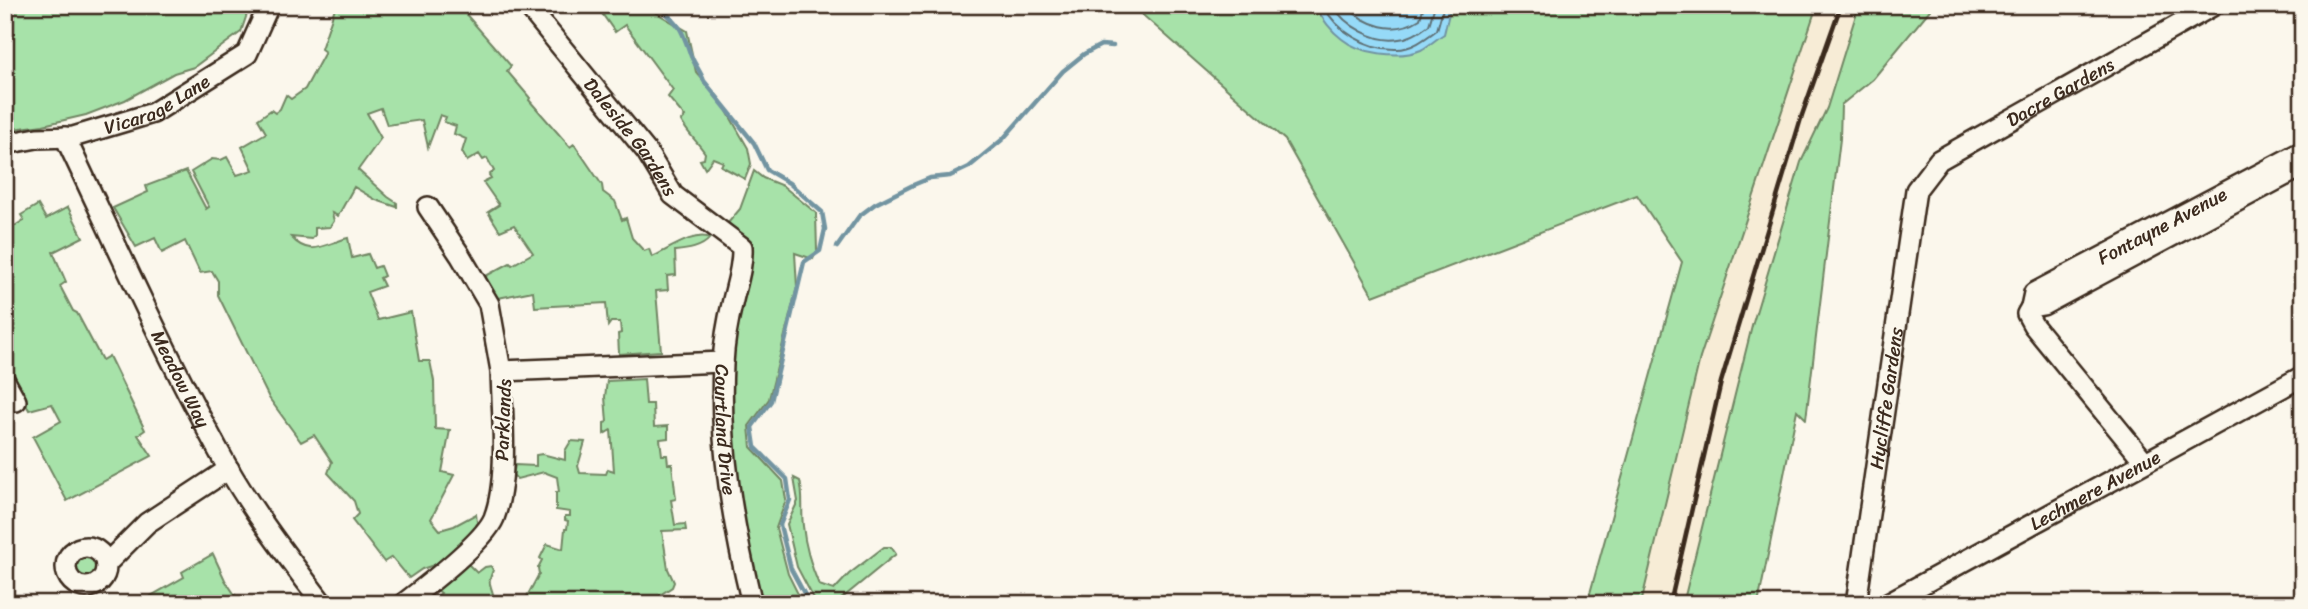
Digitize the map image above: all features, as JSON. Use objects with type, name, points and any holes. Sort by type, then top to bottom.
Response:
[{"type":"street","name":"Vicarage Lane","points":[[5,144],[37,138],[65,137],[153,113],[247,54],[269,5]]},
{"type":"street","name":"Daleside Gardens","points":[[527,5],[639,142],[673,195],[742,247],[743,256]]},
{"type":"street","name":"Dacre Gardens","points":[[1916,190],[1939,160],[2214,5]]},
{"type":"street","name":"Meadow Way","points":[[65,137],[177,370],[229,470],[292,564],[323,604]]},
{"type":"street","name":"Fontayne Avenue","points":[[2145,462],[2027,314],[2036,302],[2247,188],[2303,151]]},
{"type":"street","name":"Fontayne Avenue","points":[[2247,188],[2303,166]]},
{"type":"street","name":"Hycliffe Gardens","points":[[1856,604],[1916,190]]},
{"type":"street","points":[[428,207],[460,254],[488,304],[501,371]]},
{"type":"street","name":"Courtland Drive","points":[[743,256],[723,362],[723,433],[735,534],[752,604]]},
{"type":"street","name":"Parklands","points":[[403,604],[479,539],[493,520],[502,487],[501,371],[723,362]]},
{"type":"street","name":"Lechmere Avenue","points":[[1886,604],[2303,376]]},
{"type":"street","points":[[5,381],[16,401]]},
{"type":"street","points":[[106,564],[147,523],[229,470]]},
{"type":"street","points":[[89,547],[101,553],[106,564],[101,582],[86,596],[82,588],[70,580],[65,567],[71,554],[89,547]]},
{"type":"shaded area","points":[[1766,5],[1933,5],[1877,72],[1841,105],[1840,139],[1806,419],[1797,410],[1758,604],[1588,604]]},
{"type":"green space","points":[[5,5],[250,5],[241,32],[194,67],[174,73],[125,100],[86,115],[5,130]]},
{"type":"green space","points":[[336,5],[458,5],[511,66],[507,71],[529,100],[570,147],[574,144],[602,185],[603,192],[615,201],[622,220],[626,218],[632,238],[644,251],[649,249],[652,257],[689,239],[710,238],[699,246],[675,251],[676,275],[667,276],[668,290],[656,291],[661,351],[619,354],[620,322],[611,322],[608,326],[606,303],[535,307],[533,291],[493,299],[482,278],[533,253],[514,225],[500,231],[488,212],[499,205],[483,182],[491,178],[489,175],[494,171],[487,158],[483,160],[479,154],[467,161],[462,152],[466,139],[454,134],[456,126],[444,122],[446,117],[440,115],[428,147],[422,120],[387,125],[381,108],[367,113],[381,138],[358,170],[397,203],[397,207],[376,200],[354,187],[338,216],[332,213],[334,221],[330,227],[315,228],[312,239],[291,237],[311,248],[348,238],[352,258],[368,254],[374,268],[380,266],[384,276],[380,278],[384,286],[367,292],[378,320],[411,312],[419,361],[430,361],[434,381],[435,429],[450,430],[442,472],[454,475],[431,519],[440,530],[476,514],[477,522],[475,533],[440,563],[422,569],[409,578],[392,557],[384,562],[352,520],[358,514],[354,501],[328,473],[332,462],[314,435],[301,442],[269,398],[218,295],[218,281],[212,271],[200,273],[185,241],[162,253],[155,238],[136,247],[113,208],[148,192],[146,186],[186,171],[206,209],[209,207],[191,172],[212,159],[221,160],[227,157],[237,175],[253,170],[242,147],[266,133],[258,119],[271,110],[275,113],[280,109],[286,95],[291,99],[305,89],[325,52],[321,49]]},
{"type":"green space","points":[[596,5],[643,5],[687,31],[696,72],[720,99],[748,148],[751,164],[745,179],[721,166],[723,162],[713,158],[705,169],[700,160],[704,159],[705,153],[681,121],[685,117],[668,97],[673,90],[625,25],[615,32]]},
{"type":"green space","points":[[1145,5],[1817,5],[1700,358],[1641,604],[1587,604],[1682,262],[1637,195],[1373,296],[1285,140],[1137,10]]},
{"type":"green space","points":[[1859,5],[1934,5],[1873,79],[1841,105],[1840,139],[1806,419],[1797,410],[1758,604],[1683,604],[1752,326],[1801,162],[1827,108]]},
{"type":"green space","points":[[754,171],[783,186],[816,213],[817,251],[813,259],[795,253],[797,287],[769,399],[749,426],[751,447],[783,481],[786,500],[776,528],[788,574],[803,604],[762,604],[744,534],[731,433],[733,354],[746,239],[728,223],[740,209]]},
{"type":"green space","points":[[38,205],[46,219],[68,207],[83,237],[53,252],[66,282],[60,286],[102,360],[109,356],[145,430],[138,435],[152,456],[67,501],[33,437],[61,421],[52,404],[29,410],[5,365],[5,232],[24,220],[21,215]]},
{"type":"green space","points":[[644,379],[646,404],[653,404],[654,427],[668,426],[668,438],[660,439],[662,455],[667,455],[668,464],[672,464],[676,499],[671,500],[675,525],[685,524],[686,530],[662,531],[668,569],[674,582],[672,587],[660,595],[662,604],[532,604],[525,600],[539,574],[538,568],[542,560],[540,558],[547,544],[563,549],[568,521],[565,516],[570,516],[570,512],[556,510],[556,492],[559,492],[557,477],[544,472],[517,479],[513,475],[515,465],[536,466],[536,455],[542,454],[565,460],[565,451],[571,441],[585,442],[578,466],[580,473],[606,474],[608,469],[614,471],[611,430],[604,434],[604,423],[607,422],[607,381]]},
{"type":"green space","points":[[794,478],[800,481],[805,541],[819,585],[834,590],[849,574],[884,547],[891,547],[896,554],[835,604],[813,604],[815,601],[797,567],[787,524],[798,501]]},
{"type":"green space","points":[[86,554],[96,558],[100,568],[96,578],[86,582],[76,578],[72,568],[76,558]]},
{"type":"green space","points":[[213,554],[225,580],[241,604],[155,604],[151,596],[184,577],[182,572]]},
{"type":"green space","points":[[466,562],[477,573],[485,567],[491,566],[493,570],[490,582],[493,594],[486,604],[436,604],[433,600],[441,593],[437,590]]},
{"type":"water","points":[[1315,5],[1451,5],[1444,34],[1421,50],[1402,54],[1380,54],[1359,48],[1338,36],[1323,20]]},
{"type":"waterway","points":[[657,5],[679,28],[704,81],[754,143],[767,170],[789,183],[822,212],[825,229],[820,251],[804,262],[771,401],[752,427],[755,447],[787,479],[790,500],[780,525],[791,569],[806,597],[805,604]]},
{"type":"waterway","points":[[837,247],[859,216],[875,204],[930,178],[950,176],[969,167],[1003,139],[1063,71],[1084,54],[1101,45],[1113,46]]},
{"type":"railway","points":[[1670,604],[1721,382],[1802,115],[1841,5]]}]
